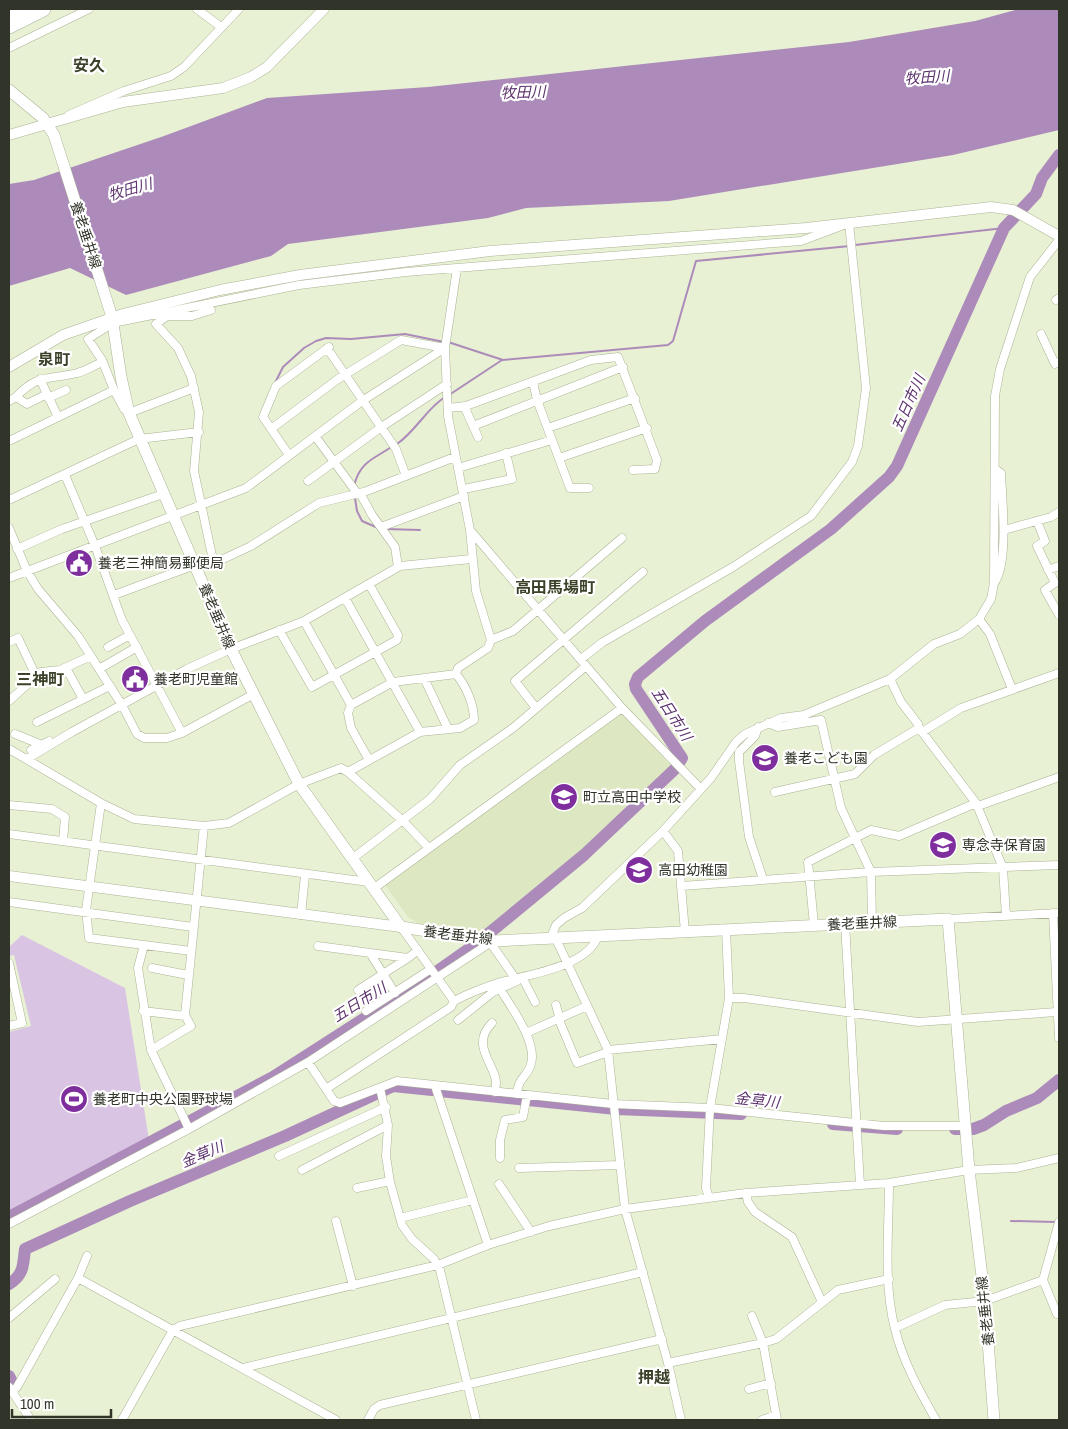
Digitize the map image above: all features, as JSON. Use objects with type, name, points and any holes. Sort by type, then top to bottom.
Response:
[{"type":"highway","points":[[9,12],[16,9]]},
{"type":"highway","points":[[9,26],[43,9]]},
{"type":"main road","name":"養老垂井線","points":[[9,90],[47,123],[63,161],[113,320],[121,377],[129,413],[252,694],[299,784],[401,927],[489,941],[948,919],[965,1128],[985,1301],[994,1420]]},
{"type":"street","points":[[9,48],[89,9]]},
{"type":"street","points":[[197,9],[222,27]]},
{"type":"street","points":[[66,118],[72,112],[124,91],[171,76],[184,67],[238,9]]},
{"type":"street","points":[[9,135],[123,102],[222,88],[251,77],[267,67],[324,9]]},
{"type":"street","points":[[9,367],[63,336],[113,320],[220,290],[372,264],[500,250],[849,223],[1002,208],[1024,215],[1059,238],[1030,277],[1000,369],[995,396],[994,583],[991,599],[979,620],[960,634],[934,644],[890,679],[804,715],[758,727],[736,742],[701,789],[663,831],[582,908],[556,925],[553,937],[608,1051],[625,1209],[662,1339],[681,1420]]},
{"type":"street","points":[[194,388],[129,413],[124,409],[103,362],[88,339],[113,320],[167,314],[216,300],[299,285],[457,268],[801,241],[849,223]]},
{"type":"street","points":[[352,859],[430,799],[460,765],[513,728],[603,642],[662,610],[811,516],[852,462],[858,446],[866,388],[849,223]]},
{"type":"street","points":[[456,674],[458,668],[488,648],[491,640],[476,591],[471,558],[470,530],[448,408],[445,348],[457,268]]},
{"type":"street","points":[[211,310],[192,316],[167,314],[156,324],[172,341],[187,364],[194,388],[199,412],[199,432],[194,471],[213,560]]},
{"type":"street","points":[[1041,334],[1055,364],[1059,362]]},
{"type":"street","points":[[271,429],[346,374],[401,340],[445,348]]},
{"type":"street","points":[[289,455],[263,417],[276,386],[328,348],[380,428],[396,449],[406,476]]},
{"type":"street","points":[[9,578],[174,517],[246,488],[362,401],[445,348]]},
{"type":"street","points":[[448,408],[464,406],[591,360],[618,358],[658,460],[655,469],[633,470]]},
{"type":"street","points":[[12,399],[30,384],[40,379],[77,373],[103,362]]},
{"type":"street","points":[[473,426],[623,367]]},
{"type":"street","points":[[40,379],[58,417]]},
{"type":"street","points":[[533,382],[537,400],[570,488],[589,488]]},
{"type":"street","points":[[308,481],[380,428],[447,384]]},
{"type":"street","points":[[12,399],[27,404],[66,390]]},
{"type":"street","points":[[9,437],[58,417],[114,390]]},
{"type":"street","points":[[548,428],[635,398]]},
{"type":"street","points":[[464,406],[478,437]]},
{"type":"street","points":[[559,458],[647,428]]},
{"type":"street","points":[[9,500],[139,439],[199,432]]},
{"type":"street","points":[[315,436],[359,493],[395,547],[398,567]]},
{"type":"street","points":[[458,468],[552,440]]},
{"type":"street","points":[[381,527],[464,493],[512,479],[506,453]]},
{"type":"street","points":[[114,595],[195,565],[213,560],[221,560],[251,546],[319,503],[359,493],[456,457]]},
{"type":"street","points":[[994,583],[999,577],[1004,530],[1001,474],[995,469]]},
{"type":"street","points":[[65,475],[95,546],[122,620],[182,733]]},
{"type":"street","points":[[18,549],[85,521],[163,494]]},
{"type":"street","points":[[1004,530],[1037,521],[1059,512]]},
{"type":"street","points":[[1037,521],[1045,541],[1037,546],[1055,583],[1045,590],[1059,616]]},
{"type":"street","points":[[9,528],[27,571],[47,602],[78,636],[122,705],[137,734],[144,738],[167,738],[182,733],[252,694]]},
{"type":"street","points":[[470,530],[622,708],[701,789]]},
{"type":"street","points":[[491,640],[513,631],[622,538]]},
{"type":"street","points":[[27,759],[187,669],[231,649],[304,621],[398,567],[471,558]]},
{"type":"street","points":[[1048,570],[1059,566]]},
{"type":"street","points":[[536,708],[515,681],[643,572]]},
{"type":"street","points":[[279,630],[312,687],[335,676],[397,640],[398,635],[369,584]]},
{"type":"street","points":[[345,598],[420,732]]},
{"type":"street","points":[[979,620],[996,648],[1012,689]]},
{"type":"street","points":[[304,621],[351,705]]},
{"type":"street","points":[[108,647],[130,635]]},
{"type":"street","points":[[9,642],[18,638],[36,676]]},
{"type":"street","points":[[99,669],[137,647]]},
{"type":"street","points":[[9,701],[14,699],[41,672],[66,668],[91,656]]},
{"type":"street","points":[[66,668],[83,699]]},
{"type":"street","points":[[775,792],[856,774],[874,756],[961,708],[1059,673]]},
{"type":"street","points":[[369,760],[351,728],[348,713],[351,705],[393,682],[456,674]]},
{"type":"street","points":[[348,772],[420,732],[460,728],[474,720],[474,709],[462,681],[456,674]]},
{"type":"street","points":[[424,678],[448,730]]},
{"type":"street","points":[[890,679],[901,702],[918,724],[920,730],[977,804],[1003,868],[1006,916]]},
{"type":"street","points":[[37,722],[110,686]]},
{"type":"street","points":[[9,834],[371,886],[429,848],[622,708]]},
{"type":"street","points":[[768,723],[778,727],[821,720],[840,808],[871,872],[872,922]]},
{"type":"street","points":[[758,727],[755,736],[739,752],[739,761],[749,837],[763,879]]},
{"type":"street","points":[[15,734],[42,745]]},
{"type":"street","points":[[31,750],[62,735],[66,736]]},
{"type":"street","points":[[9,749],[101,803],[134,819],[204,826],[230,823],[240,819],[299,784],[341,768],[348,772],[403,821],[429,848]]},
{"type":"street","points":[[814,925],[808,862],[870,830],[898,836],[977,804],[1059,777]]},
{"type":"street","points":[[101,803],[88,886],[86,913],[90,938],[191,951]]},
{"type":"street","points":[[9,804],[52,809],[65,817],[63,842]]},
{"type":"street","points":[[151,1050],[191,1026],[185,1016],[204,826]]},
{"type":"street","points":[[663,831],[678,851],[686,932]]},
{"type":"street","points":[[682,886],[871,872],[1059,865]]},
{"type":"street","points":[[301,915],[304,875]]},
{"type":"street","points":[[9,876],[401,927],[454,1002]]},
{"type":"street","points":[[9,902],[193,927]]},
{"type":"street","points":[[948,919],[1056,913],[1056,1012],[1059,1033]]},
{"type":"street","points":[[845,923],[860,1185]]},
{"type":"street","points":[[709,1198],[706,1188],[710,1108],[729,998],[726,929]]},
{"type":"street","points":[[326,1089],[451,1007],[454,1002],[483,988],[567,964],[579,958],[597,940],[598,935]]},
{"type":"street","points":[[9,1224],[189,1129],[308,1062],[438,978],[489,941],[519,978],[535,1002]]},
{"type":"street","points":[[144,945],[138,968],[151,1050],[189,1129]]},
{"type":"street","points":[[318,946],[408,958]]},
{"type":"street","points":[[358,990],[418,950]]},
{"type":"street","points":[[370,953],[395,993]]},
{"type":"street","points":[[9,962],[12,993],[22,1023],[9,1026]]},
{"type":"street","points":[[152,968],[188,975]]},
{"type":"street","points":[[366,1011],[432,969]]},
{"type":"street","points":[[458,1020],[500,989],[519,978]]},
{"type":"street","points":[[500,989],[526,1033],[532,1056],[530,1067],[518,1082],[517,1094]]},
{"type":"street","points":[[729,998],[918,1022],[1056,1012]]},
{"type":"street","points":[[556,1005],[577,1063],[608,1051],[722,1039]]},
{"type":"street","points":[[526,1033],[560,1020],[587,1006]]},
{"type":"street","points":[[144,1011],[185,1016]]},
{"type":"street","points":[[492,1023],[484,1035],[482,1046],[497,1082],[494,1092]]},
{"type":"street","points":[[308,1062],[334,1101],[340,1103],[381,1091],[397,1081],[517,1094],[527,1099],[710,1108],[884,1126],[965,1128]]},
{"type":"street","points":[[434,1086],[488,1245]]},
{"type":"street","points":[[381,1091],[386,1107],[388,1125],[386,1156],[390,1181],[402,1225],[412,1239],[438,1265],[476,1420]]},
{"type":"street","points":[[500,1158],[500,1140],[505,1120],[523,1117],[527,1099]]},
{"type":"street","points":[[279,1156],[386,1107]]},
{"type":"street","points":[[302,1170],[388,1125]]},
{"type":"street","points":[[122,1420],[172,1330],[180,1326],[438,1265],[488,1245],[531,1232],[625,1209],[746,1192],[889,1183],[969,1170],[1016,1168],[1059,1158]]},
{"type":"street","points":[[519,1168],[620,1164]]},
{"type":"street","points":[[356,1188],[390,1181]]},
{"type":"street","points":[[889,1183],[889,1279],[895,1328],[909,1367],[936,1420]]},
{"type":"street","points":[[499,1184],[531,1232]]},
{"type":"street","points":[[746,1192],[748,1202],[756,1212],[792,1238],[822,1302]]},
{"type":"street","points":[[400,1218],[472,1200]]},
{"type":"street","points":[[336,1221],[353,1286]]},
{"type":"street","points":[[1059,1222],[1043,1280],[1056,1314],[1059,1313]]},
{"type":"street","points":[[31,1420],[10,1390],[17,1387],[78,1278],[87,1256]]},
{"type":"street","points":[[243,1368],[643,1272]]},
{"type":"street","points":[[78,1278],[336,1420]]},
{"type":"street","points":[[9,1318],[55,1279]]},
{"type":"street","points":[[668,1363],[776,1339],[838,1290],[889,1279]]},
{"type":"street","points":[[895,1328],[945,1305],[985,1301],[1043,1280]]},
{"type":"street","points":[[752,1316],[763,1343],[777,1418],[762,1420]]},
{"type":"street","points":[[368,1420],[374,1409],[380,1405],[662,1339]]},
{"type":"street","points":[[749,1389],[771,1383]]},
{"type":"shaded area","points":[[618,714],[625,715],[671,766],[608,829],[483,933],[421,925],[408,917],[385,885]]},
{"type":"shaded area","points":[[22,935],[125,988],[149,1140],[9,1213],[9,1032],[31,1026],[14,955],[9,956],[9,947]]},
{"type":"water","name":"牧田川","points":[[1019,9],[1059,9],[1059,130],[953,155],[669,201],[526,208],[488,218],[288,244],[271,256],[126,295],[70,268],[9,286],[9,184],[34,180],[164,136],[267,98],[428,87],[849,42],[975,21]]},
{"type":"waterway","name":"五日市川","points":[[9,1217],[273,1077],[432,975],[476,944],[584,855],[675,769],[682,758],[636,689],[635,684],[638,677],[705,621],[831,529],[889,477],[897,466],[1004,228],[1036,194],[1042,178],[1059,155]]},
{"type":"waterway","points":[[855,245],[1004,228]]},
{"type":"waterway","points":[[448,342],[503,360],[668,345],[673,341],[696,261],[850,246]]},
{"type":"waterway","points":[[266,401],[283,367],[304,348],[316,341],[326,338],[351,339],[405,334],[444,342]]},
{"type":"waterway","points":[[449,395],[502,360]]},
{"type":"waterway","points":[[397,444],[445,397]]},
{"type":"waterway","points":[[354,486],[364,466],[393,446]]},
{"type":"waterway","points":[[355,498],[357,511],[362,521],[378,528]]},
{"type":"waterway","points":[[385,529],[420,530]]},
{"type":"waterway","name":"金草川","points":[[955,1129],[973,1129],[984,1125],[1006,1111],[1037,1098],[1059,1080]]},
{"type":"waterway","name":"金草川","points":[[9,1284],[20,1273],[25,1249],[130,1201],[285,1136],[393,1086],[432,1090]]},
{"type":"waterway","name":"金草川","points":[[439,1091],[616,1109],[741,1114]]},
{"type":"waterway","name":"金草川","points":[[833,1124],[897,1129]]},
{"type":"waterway","points":[[1011,1221],[1056,1222]]},
{"type":"waterway","name":"金草川","points":[[9,1376],[13,1384]]},
{"type":"place","name":"養老三神簡易郵便局","points":[[79,563]]},
{"type":"place","name":"養老町児童館","points":[[135,679]]},
{"type":"place","name":"養老こども園","points":[[765,758]]},
{"type":"place","name":"町立高田中学校","points":[[564,797]]},
{"type":"place","name":"専念寺保育園","points":[[943,845]]},
{"type":"place","name":"高田幼稚園","points":[[639,870]]},
{"type":"place","name":"養老町中央公園野球場","points":[[74,1099]]},
{"type":"district","name":"安久","points":[[89,65]]},
{"type":"district","name":"泉町","points":[[54,359]]},
{"type":"district","name":"高田馬場町","points":[[555,587]]},
{"type":"district","name":"三神町","points":[[40,679]]},
{"type":"district","name":"押越","points":[[654,1377]]}]
